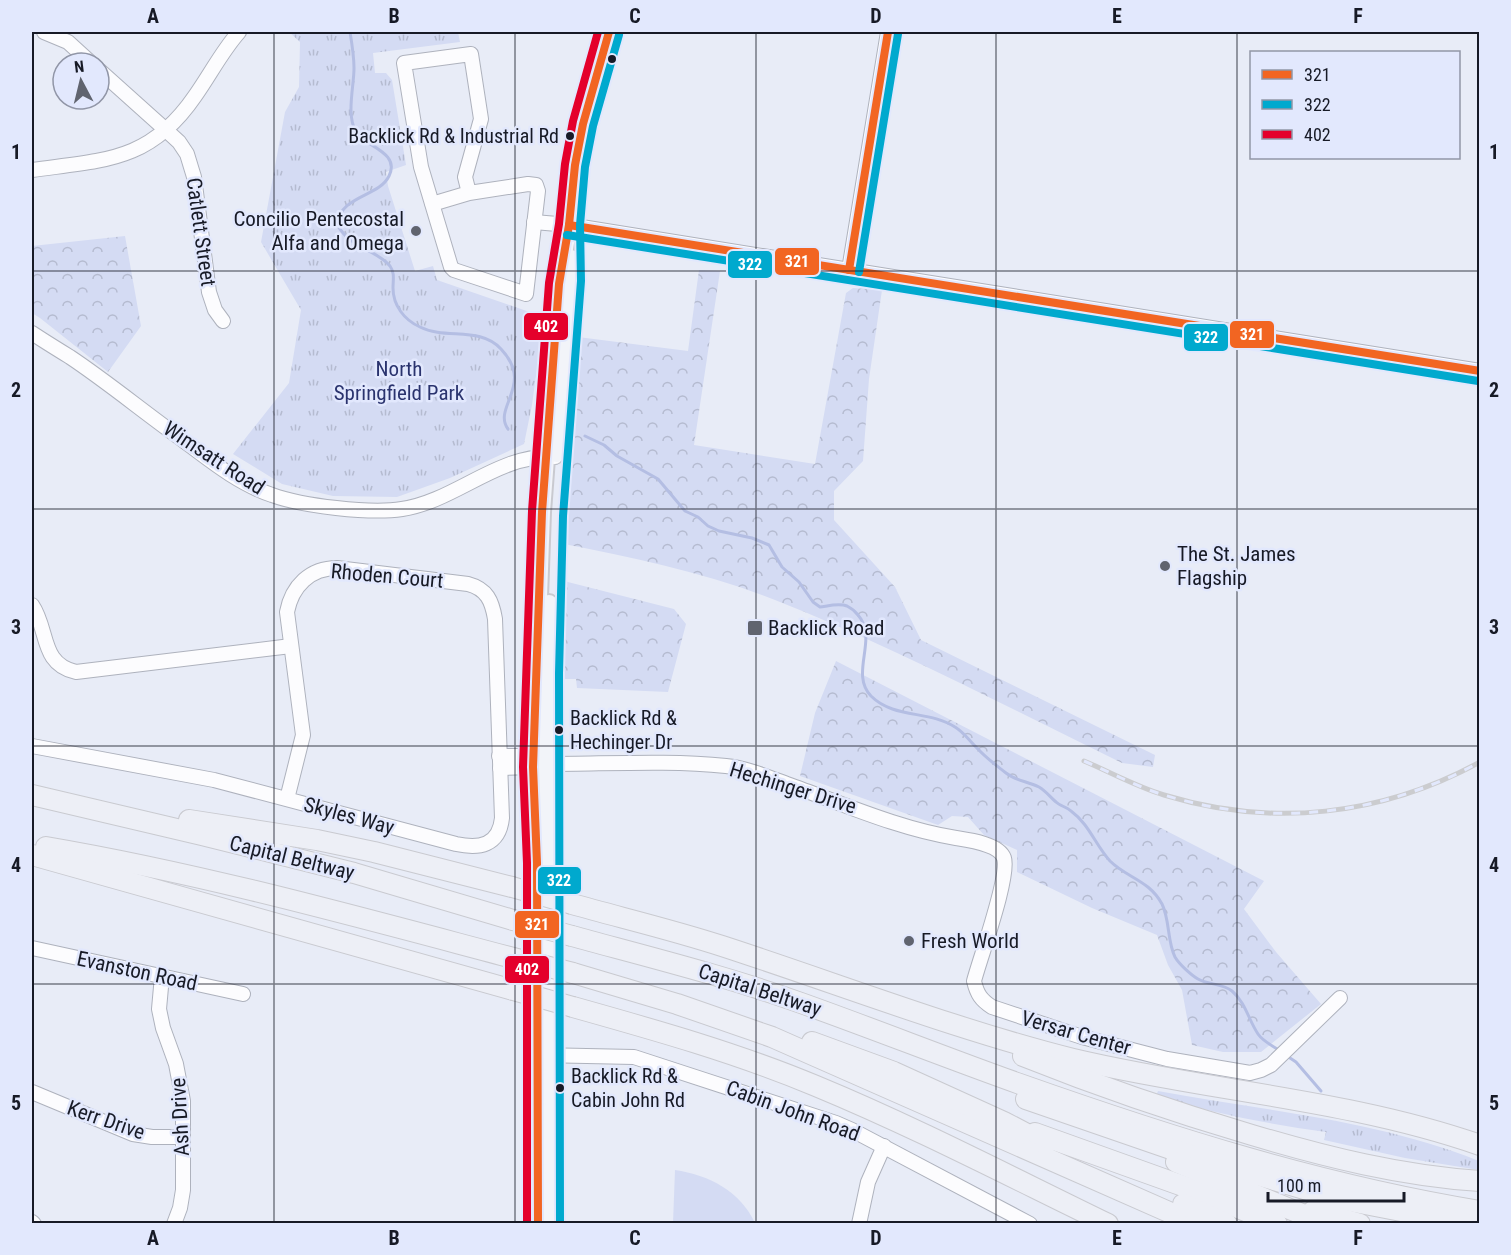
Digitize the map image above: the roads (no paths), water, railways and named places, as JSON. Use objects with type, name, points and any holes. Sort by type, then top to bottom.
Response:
[{"type":"highway","points":[[39,797],[317,840],[384,854],[512,886],[720,946],[920,1014],[1070,1058],[1397,1120],[1444,1132],[1479,1145]]},
{"type":"highway","name":"Capital Beltway","points":[[39,797],[354,873],[513,920],[683,966],[799,1002],[1019,1083],[1234,1154],[1350,1185],[1479,1211]]},
{"type":"highway","name":"Capital Beltway","points":[[32,844],[177,872],[276,895],[573,974],[676,1004],[772,1037],[999,1128],[1196,1224]]},
{"type":"highway","points":[[32,855],[662,1032],[743,1058],[816,1086],[929,1137],[1108,1224]]},
{"type":"highway","points":[[572,936],[769,1003],[1055,1110],[1172,1149],[1323,1195],[1468,1224]]},
{"type":"highway","points":[[920,1014],[1068,1074],[1216,1125],[1312,1153],[1403,1173],[1479,1181]]},
{"type":"highway","points":[[1055,1110],[1326,1224]]},
{"type":"highway","points":[[999,1128],[1112,1200],[1162,1224]]},
{"type":"highway","points":[[999,1128],[1027,1135],[1227,1224]]},
{"type":"highway","points":[[999,1128],[1197,1191],[1277,1224]]},
{"type":"highway","points":[[929,1137],[1082,1224]]},
{"type":"highway","points":[[1242,1190],[1360,1224]]},
{"type":"main road","points":[[550,1224],[538,762],[548,513],[551,457],[571,280],[572,254],[569,225],[577,153],[609,32]]},
{"type":"main road","points":[[538,1224],[545,1055]]},
{"type":"street","points":[[44,32],[68,42],[78,51]]},
{"type":"street","points":[[32,170],[112,158],[146,145],[167,131],[189,105],[236,32]]},
{"type":"street","points":[[849,270],[888,32]]},
{"type":"street","points":[[432,204],[469,194],[528,184],[536,185],[538,191],[526,294],[454,270],[451,267],[432,204],[421,167],[404,63],[471,54],[481,119],[465,177],[469,194]]},
{"type":"street","name":"Catlett Street","points":[[111,81],[179,142],[192,168],[209,292],[215,310],[223,321]]},
{"type":"street","points":[[534,222],[569,225],[1479,371]]},
{"type":"street","name":"Wimsatt Road","points":[[32,333],[69,357],[225,471],[272,496],[328,507],[402,509],[438,499],[508,465],[532,458],[551,457]]},
{"type":"street","name":"Rhoden Court","points":[[287,799],[303,735],[287,612],[296,588],[303,580],[321,569],[337,568],[468,584],[480,588],[489,597],[495,619],[499,762]]},
{"type":"street","points":[[32,605],[54,661],[66,670],[76,672],[291,646]]},
{"type":"street","name":"Skyles Way","points":[[32,746],[214,780],[456,844],[480,845],[493,840],[501,828],[499,762]]},
{"type":"street","points":[[499,762],[538,762]]},
{"type":"street","name":"Hechinger Drive","points":[[538,762],[728,766],[937,834],[961,838]]},
{"type":"street","name":"Versar Center","points":[[961,838],[993,847],[1001,853],[1005,860],[1005,873],[994,916],[974,981],[981,1001],[992,1007],[1082,1037],[1167,1059],[1238,1073],[1250,1073],[1262,1070],[1277,1059],[1340,998]]},
{"type":"street","name":"Evanston Road","points":[[32,948],[243,994]]},
{"type":"street","name":"Ash Drive","points":[[162,976],[159,1009],[163,1028],[172,1049],[183,1101],[183,1190],[174,1224]]},
{"type":"street","name":"Cabin John Road","points":[[545,1055],[622,1056],[642,1059],[836,1123],[1030,1224]]},
{"type":"street","name":"Kerr Drive","points":[[32,1092],[133,1134],[152,1137],[183,1137]]},
{"type":"street","points":[[859,1224],[868,1182],[884,1146]]},
{"type":"waterway","points":[[350,32],[354,64],[351,109],[353,125],[360,137],[386,155],[391,168],[384,183],[345,207],[337,224],[349,239],[390,266],[397,306],[409,320],[430,331],[483,338],[493,342],[501,349],[510,362],[514,374],[514,384],[505,412],[508,429]]},
{"type":"waterway","points":[[585,436],[604,445],[617,456],[658,479],[685,511],[698,517],[708,526],[769,545],[782,567],[799,582],[813,602],[820,607],[841,605],[854,611],[864,624],[866,645],[863,677],[865,687],[871,696],[890,708],[934,718],[955,727],[1006,773],[1044,790],[1077,816],[1110,861],[1123,872],[1144,884],[1157,896],[1165,910],[1172,951],[1179,963],[1198,979],[1232,991],[1241,1001],[1260,1036],[1279,1050]]},
{"type":"waterway","points":[[1287,1056],[1296,1062],[1321,1091]]},
{"type":"railway","points":[[1084,761],[1164,795],[1205,805],[1245,811],[1285,813],[1325,811],[1365,805],[1404,795],[1480,762]]},
{"type":"place","name":"Backlick Rd & Industrial Rd","points":[[570,136]]},
{"type":"place","name":"Concilio Pentecostal Alfa and Omega","points":[[416,231]]},
{"type":"place","name":"The St. James Flagship","points":[[1165,566]]},
{"type":"place","name":"Backlick Road","points":[[755,628]]},
{"type":"place","name":"Backlick Rd & Hechinger Dr","points":[[559,730]]},
{"type":"place","name":"Fresh World","points":[[909,941]]},
{"type":"place","name":"Backlick Rd & Cabin John Rd","points":[[560,1088]]},
{"type":"park label","name":"North Springfield Park","points":[[399,381]]}]
